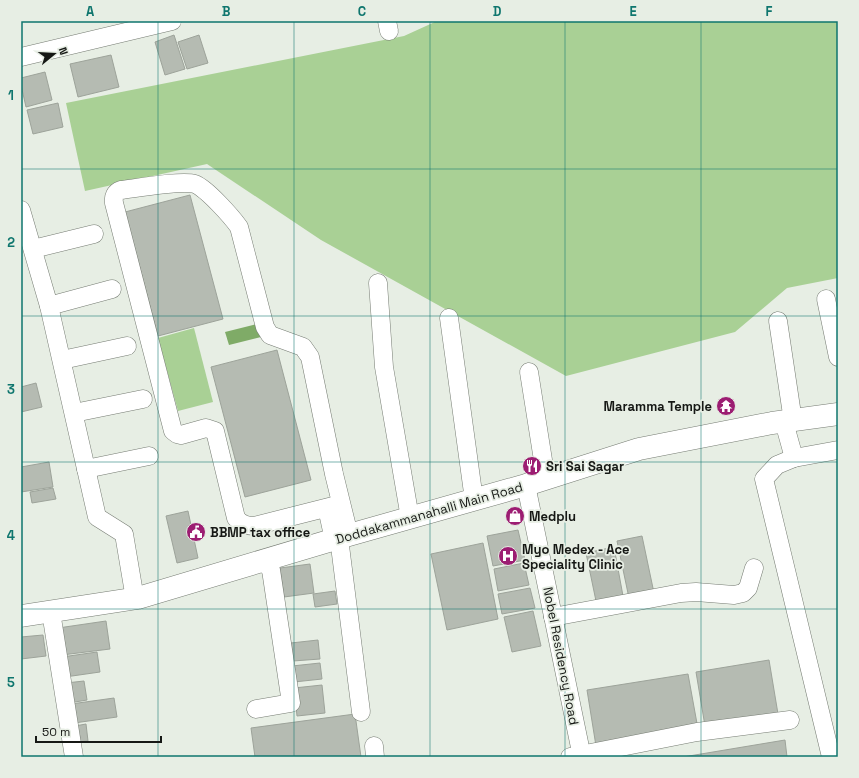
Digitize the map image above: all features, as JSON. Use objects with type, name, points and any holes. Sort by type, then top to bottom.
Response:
[{"type":"street","points":[[21,57],[106,29],[172,21]]},
{"type":"street","points":[[334,506],[254,526],[246,526],[240,523],[236,518],[215,431],[211,428],[206,428],[181,435],[177,434],[173,430],[114,204],[113,199],[117,192],[121,190],[181,183],[195,184],[204,190],[231,216],[239,227],[265,327],[270,335],[303,347],[310,357],[334,506],[341,538],[361,712]]},
{"type":"street","points":[[21,210],[49,306],[97,517],[124,534],[135,598]]},
{"type":"street","points":[[33,249],[94,234]]},
{"type":"street","points":[[378,283],[384,367],[410,518]]},
{"type":"street","points":[[49,306],[112,289]]},
{"type":"street","points":[[826,299],[838,357]]},
{"type":"street","points":[[449,318],[474,500]]},
{"type":"street","points":[[778,321],[788,421],[794,458]]},
{"type":"street","points":[[62,360],[127,346]]},
{"type":"street","name":"Nobel Residency Road","points":[[528,372],[536,482],[553,617],[577,756]]},
{"type":"street","points":[[74,413],[143,399]]},
{"type":"street","name":"Doddakammanahalli Main Road","points":[[21,616],[135,598],[536,482],[639,449],[788,421],[838,414]]},
{"type":"street","points":[[831,757],[764,479],[777,465],[794,458],[838,450]]},
{"type":"street","points":[[86,469],[149,456]]},
{"type":"street","points":[[256,709],[291,703],[272,570],[264,561]]},
{"type":"street","points":[[553,617],[681,593],[696,592],[734,595],[743,593],[748,588],[754,568]]},
{"type":"street","points":[[51,612],[74,757]]},
{"type":"street","points":[[577,756],[697,732],[790,720]]},
{"type":"shaded area","points":[[437,21],[838,21],[838,278],[787,288],[735,332],[566,376],[321,240],[207,164],[85,191],[66,103],[404,36]]},
{"type":"shaded area","points":[[261,323],[265,336],[229,345],[225,332]]},
{"type":"shaded area","points":[[194,328],[213,402],[178,411],[158,338]]},
{"type":"building","points":[[174,35],[185,69],[165,75],[155,42]]},
{"type":"building","points":[[199,35],[208,63],[187,69],[178,42]]},
{"type":"building","points":[[111,55],[119,87],[78,97],[70,64]]},
{"type":"building","points":[[45,72],[52,100],[26,107],[21,78]]},
{"type":"building","points":[[58,103],[63,127],[33,134],[27,110]]},
{"type":"building","points":[[190,195],[223,319],[158,336],[125,212]]},
{"type":"building","points":[[277,350],[311,480],[245,497],[211,367]]},
{"type":"building","points":[[36,383],[42,407],[21,412],[21,387]]},
{"type":"building","points":[[49,462],[53,487],[21,492],[21,467]]},
{"type":"building","points":[[53,488],[56,499],[32,503],[30,492]]},
{"type":"building","points":[[188,511],[198,558],[177,563],[166,516]]},
{"type":"building","points":[[518,530],[525,560],[493,566],[487,536]]},
{"type":"building","points":[[642,536],[654,593],[629,598],[617,541]]},
{"type":"building","points":[[483,543],[498,619],[447,630],[431,554]]},
{"type":"building","points":[[614,547],[623,596],[596,601],[586,553]]},
{"type":"building","points":[[524,563],[529,585],[498,591],[494,569]]},
{"type":"building","points":[[310,564],[314,593],[284,597],[280,568]]},
{"type":"building","points":[[530,588],[535,608],[502,614],[498,594]]},
{"type":"building","points":[[335,591],[337,604],[315,607],[313,594]]},
{"type":"building","points":[[533,611],[541,646],[512,652],[504,617]]},
{"type":"building","points":[[106,621],[110,649],[62,655],[58,628]]},
{"type":"building","points":[[43,635],[46,656],[21,659],[21,637]]},
{"type":"building","points":[[318,640],[320,659],[293,661],[291,643]]},
{"type":"building","points":[[97,652],[100,672],[65,677],[62,657]]},
{"type":"building","points":[[769,660],[778,714],[705,726],[696,672]]},
{"type":"building","points":[[320,663],[322,679],[294,682],[292,666]]},
{"type":"building","points":[[688,674],[698,729],[596,746],[587,690]]},
{"type":"building","points":[[84,681],[87,700],[69,703],[66,683]]},
{"type":"building","points":[[322,685],[325,713],[297,716],[294,688]]},
{"type":"building","points":[[114,698],[117,717],[74,723],[71,704]]},
{"type":"building","points":[[355,714],[361,757],[255,757],[251,728]]},
{"type":"building","points":[[86,724],[88,741],[78,742],[75,726]]},
{"type":"building","points":[[785,740],[787,757],[683,757]]},
{"type":"place","name":"Maramma Temple","points":[[726,406]]},
{"type":"place","name":"Sri Sai Sagar","points":[[532,466]]},
{"type":"place","name":"Medplu","points":[[515,516]]},
{"type":"place","name":"BBMP tax office","points":[[196,532]]},
{"type":"place","name":"Myo Medex - Ace Speciality Clinic","points":[[508,556]]}]
